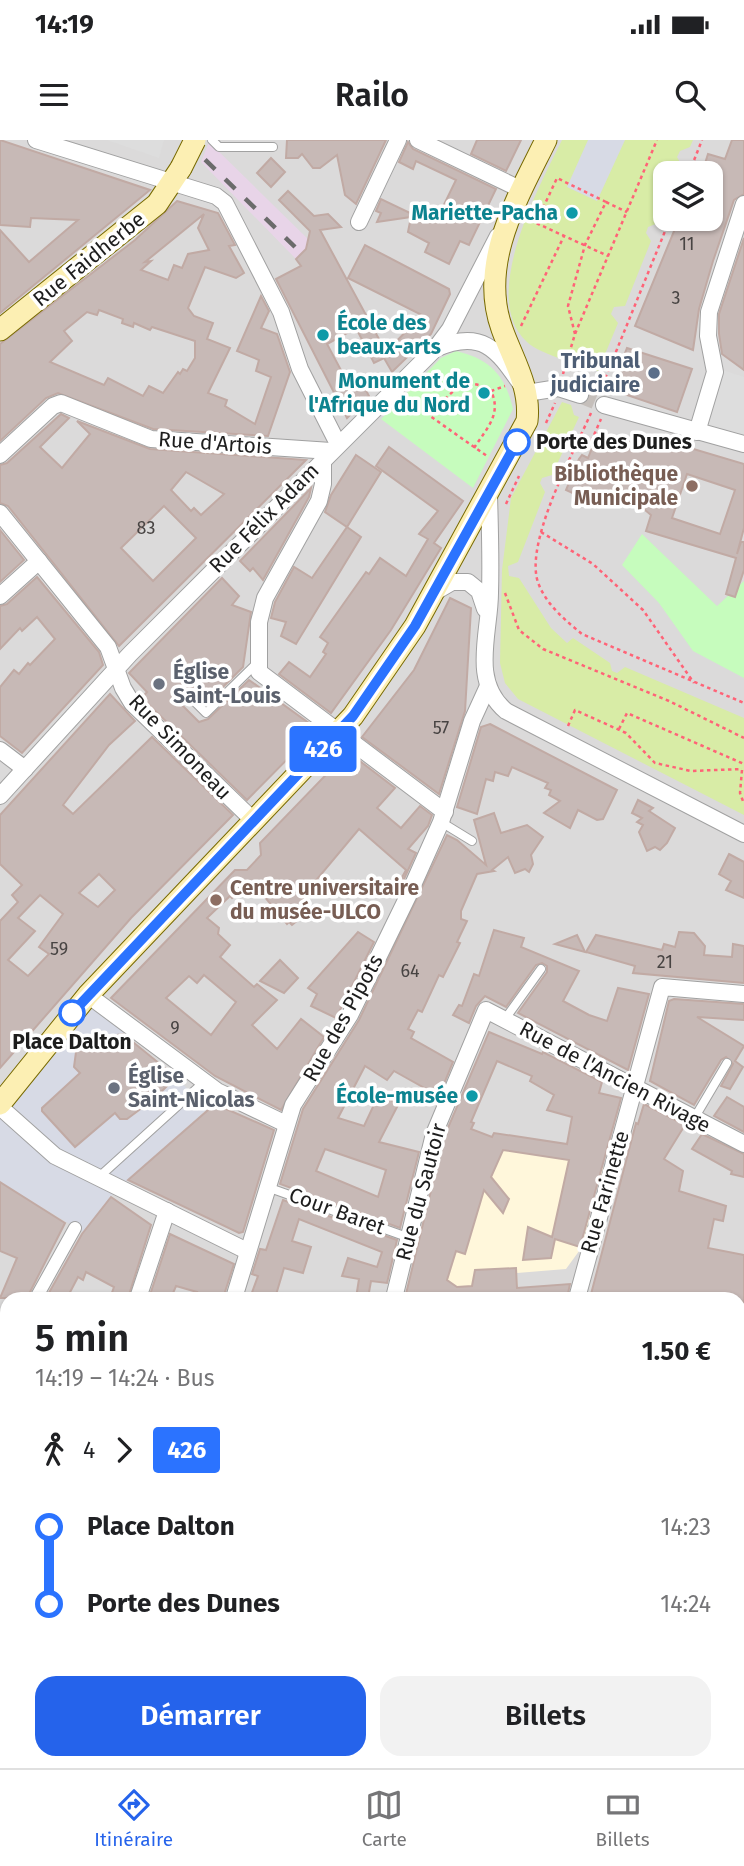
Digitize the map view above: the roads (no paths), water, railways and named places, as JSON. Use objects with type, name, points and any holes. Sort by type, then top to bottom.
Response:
[{"type":"main road","name":"Rue Faidherbe","points":[[0,330],[157,204],[177,176],[195,140]]},
{"type":"main road","points":[[0,1105],[88,995],[339,732],[381,679],[435,592],[489,495],[514,467],[524,430],[527,393],[502,328],[496,300],[498,258],[506,225],[546,140]]},
{"type":"street","points":[[36,140],[177,176],[216,196],[229,208],[281,312],[331,452],[319,501],[260,611],[257,663],[263,678],[339,732],[443,817]]},
{"type":"street","points":[[359,222],[398,140]]},
{"type":"street","points":[[418,140],[522,190]]},
{"type":"street","points":[[697,432],[715,376],[708,336],[709,312],[744,204]]},
{"type":"street","name":"Rue Félix Adam","points":[[0,796],[117,667],[435,349],[446,335],[478,271],[506,225]]},
{"type":"street","points":[[435,349],[458,341],[484,343],[498,352],[527,393],[553,388],[586,402],[744,444]]},
{"type":"street","name":"Rue d'Artois","points":[[0,455],[53,406],[61,403],[150,439],[331,452]]},
{"type":"street","points":[[489,495],[490,595],[484,667],[494,700],[506,711],[744,834]]},
{"type":"street","name":"Rue Simoneau","points":[[0,513],[104,641],[132,703],[254,821]]},
{"type":"street","points":[[0,596],[39,561]]},
{"type":"street","points":[[435,592],[452,582],[472,584],[482,596],[486,622]]},
{"type":"street","name":"Rue des Pipots","points":[[236,1292],[286,1124],[297,1099],[350,1015],[443,817],[475,711],[488,686]]},
{"type":"street","points":[[0,750],[25,769]]},
{"type":"street","name":"Rue Farinette","points":[[579,1292],[662,987],[744,994]]},
{"type":"street","points":[[88,995],[144,1034],[204,1082],[240,1104],[286,1124]]},
{"type":"street","name":"Rue de l'Ancien Rivage","points":[[486,1010],[635,1085],[744,1144]]},
{"type":"street","name":"Rue du Sautoir","points":[[395,1292],[433,1135],[486,1010]]},
{"type":"street","points":[[0,1105],[51,1154],[247,1251]]},
{"type":"street","points":[[140,1292],[167,1211]]},
{"type":"street","points":[[39,1292],[75,1228]]},
{"type":"lane","points":[[212,140],[219,147],[272,147]]},
{"type":"lane","points":[[192,699],[206,713],[257,663]]},
{"type":"lane","points":[[443,817],[472,841]]},
{"type":"lane","points":[[505,1019],[541,969]]},
{"type":"lane","points":[[695,1117],[727,1063]]},
{"type":"lane","points":[[99,1177],[204,1082]]},
{"type":"lane","name":"Cour Baret","points":[[267,1186],[407,1237]]},
{"type":"tunnel","points":[[580,395],[604,405]]},
{"type":"railway","points":[[185,140],[295,247]]},
{"type":"place","name":"Mariette-Pacha","points":[[572,213]]},
{"type":"place","name":"École des beaux-arts","points":[[323,335]]},
{"type":"place","name":"Tribunal judiciaire","points":[[654,373]]},
{"type":"place","name":"Monument de l'Afrique du Nord","points":[[484,393]]},
{"type":"place","name":"Porte des Dunes","points":[[517,442]]},
{"type":"place","name":"Bibliothèque Municipale","points":[[692,486]]},
{"type":"place","name":"Église Saint-Louis","points":[[159,684]]},
{"type":"place","name":"Centre universitaire du musée-ULCO","points":[[216,900]]},
{"type":"place","name":"Place Dalton","points":[[72,1013]]},
{"type":"place","name":"Église Saint-Nicolas","points":[[114,1088]]},
{"type":"place","name":"École-musée","points":[[472,1096]]}]
